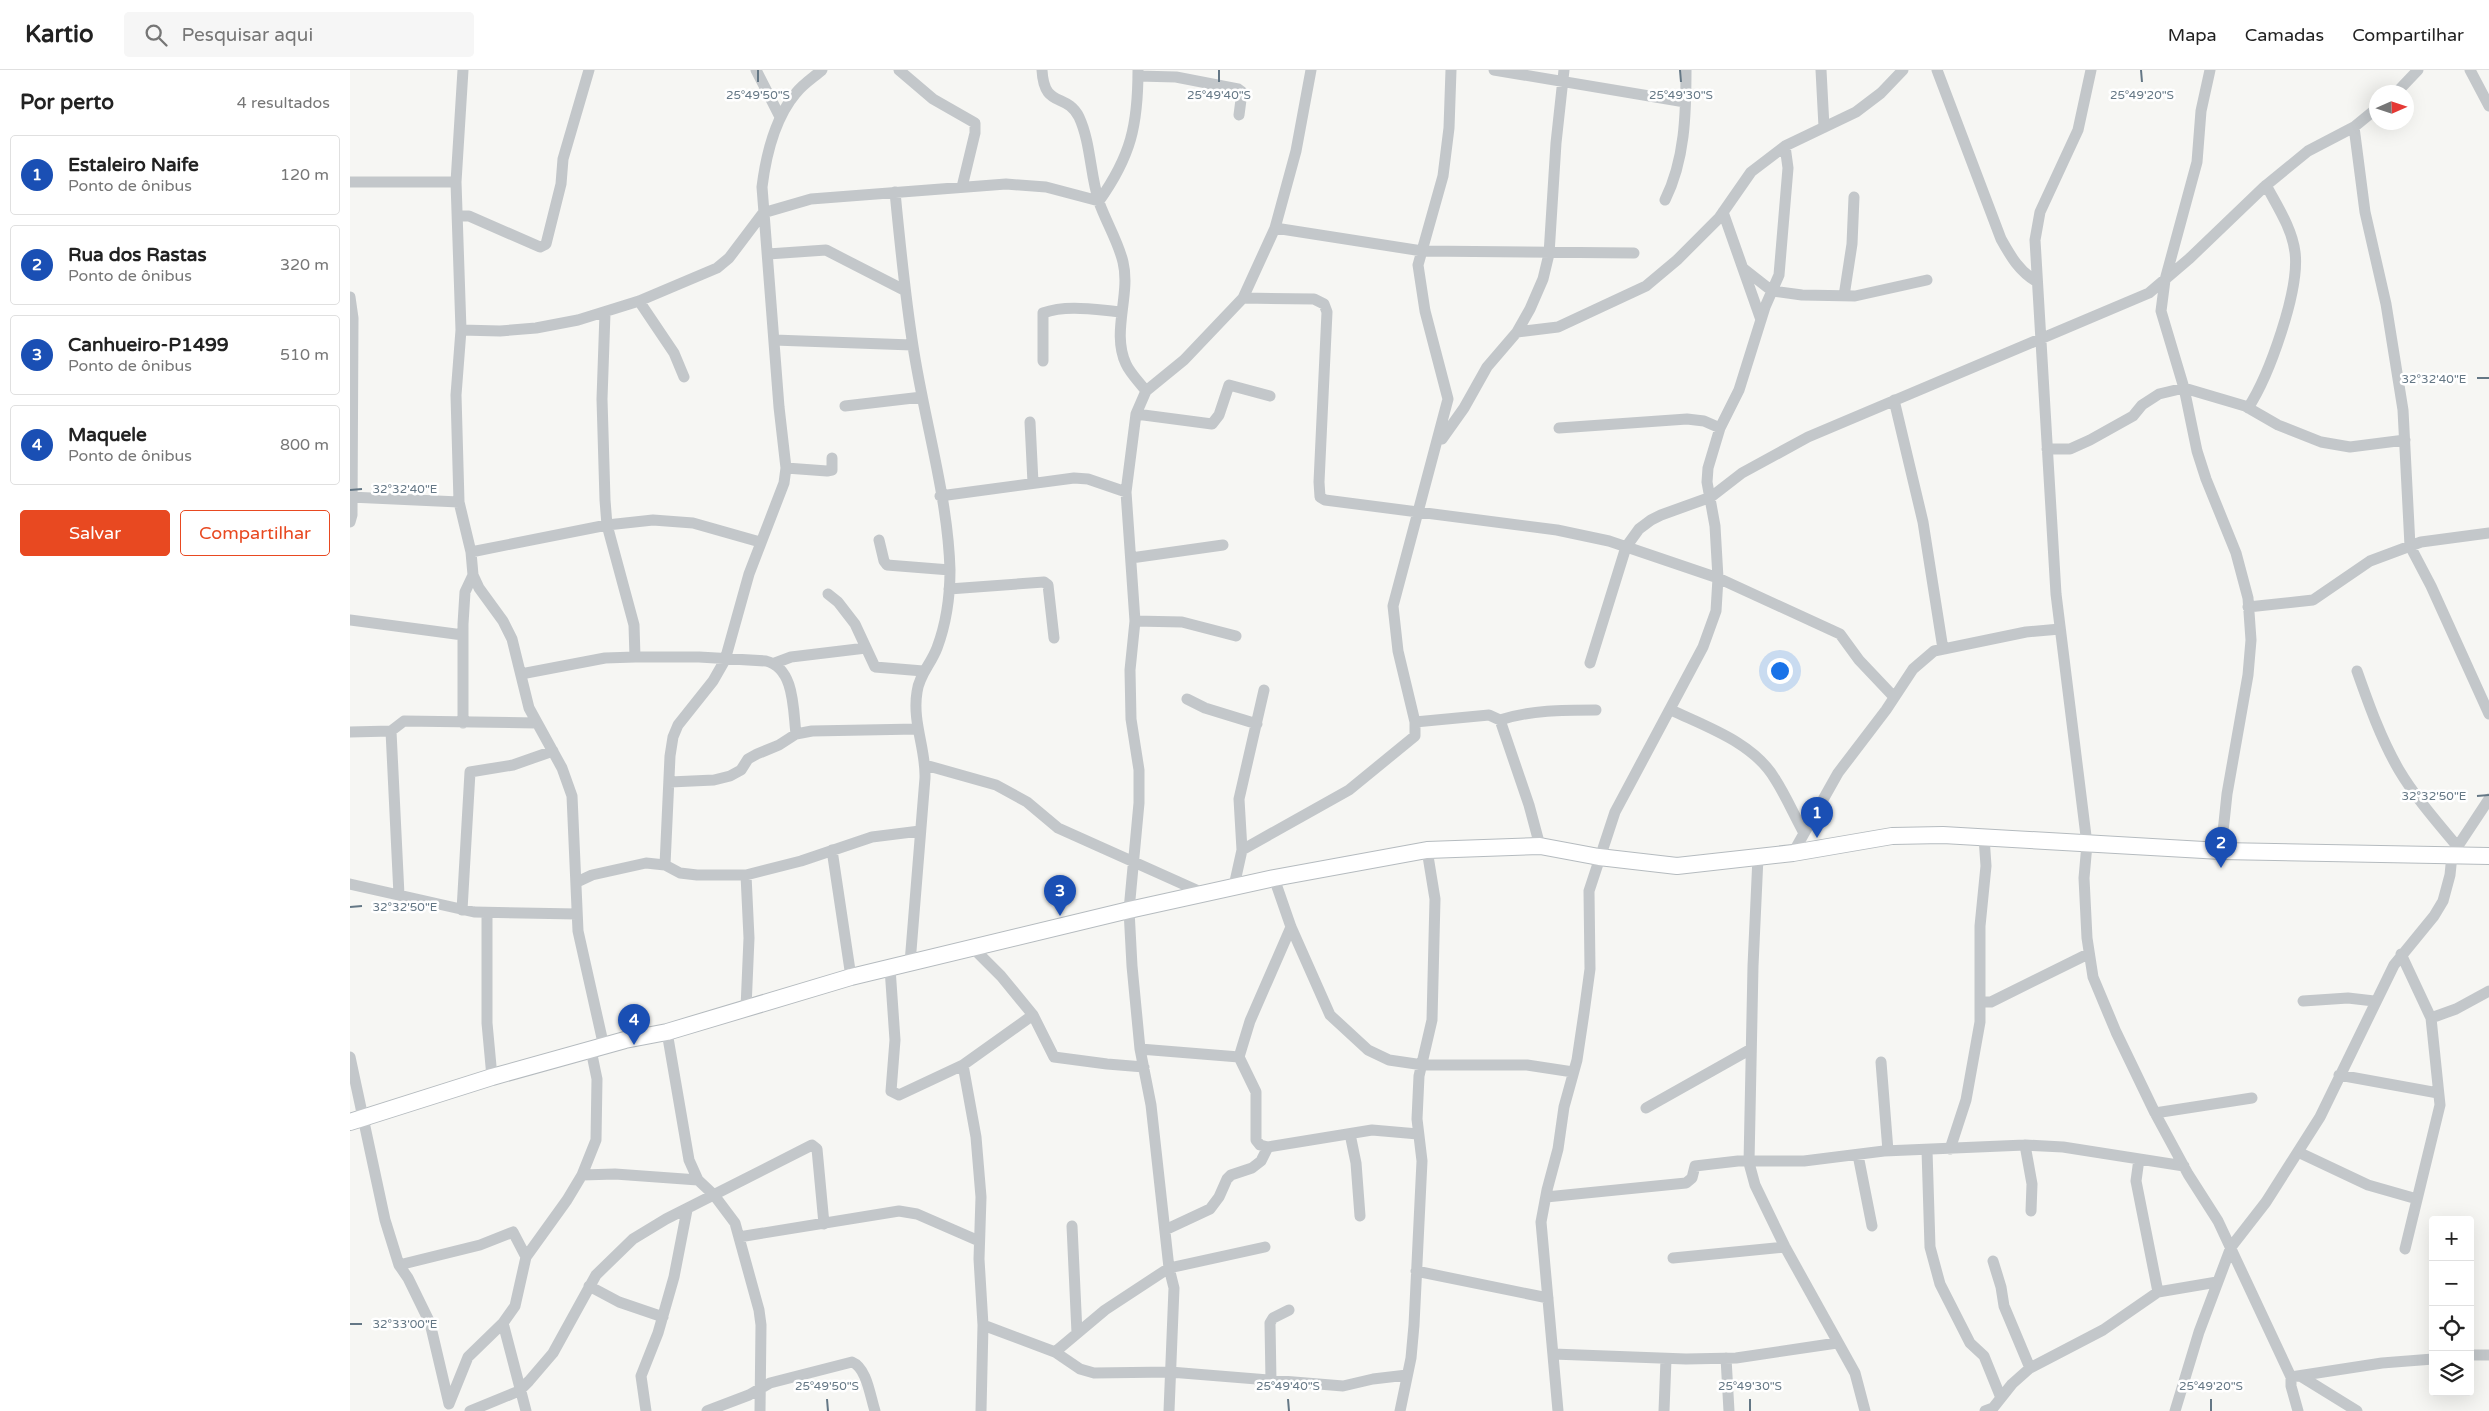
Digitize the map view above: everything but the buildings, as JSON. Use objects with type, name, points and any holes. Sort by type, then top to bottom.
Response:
[{"type":"street","points":[[449,1408],[468,1357],[503,1323],[515,1306],[526,1257],[567,1200],[582,1175],[596,1140],[598,1110],[598,1049],[581,953],[577,914],[572,796],[562,768],[529,708],[512,639],[503,621],[478,588],[473,576],[470,552],[459,502],[456,395],[461,330],[456,182],[463,70]]},
{"type":"street","points":[[458,216],[469,216],[540,247],[546,244],[561,184],[564,159],[589,70]]},
{"type":"street","points":[[756,70],[780,118]]},
{"type":"street","points":[[665,864],[670,756],[678,725],[712,681],[725,660],[760,542],[784,483],[786,468],[762,187],[765,164],[780,118],[796,92],[822,70]]},
{"type":"street","points":[[899,70],[933,99],[975,123],[975,133],[962,188]]},
{"type":"street","points":[[1042,70],[1045,89],[1048,95],[1071,108],[1078,117],[1099,201],[1123,263],[1125,281],[1121,344],[1123,356],[1126,366],[1146,391]]},
{"type":"street","points":[[1169,1411],[1174,1288],[1169,1268],[1151,1105],[1140,1049],[1129,910],[1139,803],[1138,770],[1131,719],[1130,670],[1134,621],[1126,492],[1136,414],[1146,391],[1184,360],[1243,298],[1275,228],[1296,151],[1311,70]]},
{"type":"street","points":[[1242,850],[1349,790],[1415,736],[1415,722],[1398,651],[1393,606],[1437,447],[1448,399],[1420,284],[1418,265],[1443,176],[1449,128],[1451,70]]},
{"type":"street","points":[[1494,70],[1685,102]]},
{"type":"street","points":[[1437,447],[1464,408],[1487,367],[1517,332],[1543,279],[1549,254],[1556,143],[1564,70]]},
{"type":"street","points":[[1666,200],[1675,180],[1681,154],[1686,70]]},
{"type":"street","points":[[1821,70],[1824,127]]},
{"type":"street","points":[[1517,332],[1558,327],[1646,286],[1677,260],[1723,212],[1751,172],[1785,146],[1856,112],[1881,93],[1903,70]]},
{"type":"street","points":[[1937,70],[2001,239],[2014,264],[2025,275],[2037,282]]},
{"type":"street","points":[[2091,70],[2078,130],[2040,212],[2036,240],[2037,282],[2043,338],[2047,449],[2060,630],[2087,844],[2084,878],[2088,954],[2093,977],[2112,1024],[2155,1113],[2184,1166],[2218,1221],[2297,1377],[2357,1411]]},
{"type":"street","points":[[2210,70],[2201,111],[2197,162],[2165,280],[2161,311],[2184,388],[2197,450],[2206,479],[2236,552],[2248,607],[2251,640],[2248,675],[2227,794],[2221,851]]},
{"type":"street","points":[[2404,85],[2418,70]]},
{"type":"street","points":[[2470,70],[2489,106]]},
{"type":"street","points":[[1099,201],[1117,176],[1127,152],[1135,124],[1138,73],[1176,77],[1238,89],[1242,92],[1239,115]]},
{"type":"street","points":[[1590,663],[1626,547],[1639,529],[1651,520],[1711,497],[1742,473],[1808,437],[2149,293],[2266,185],[2308,151],[2354,127],[2369,115]]},
{"type":"street","points":[[2354,127],[2365,212],[2378,263],[2389,322],[2405,440],[2410,546],[2431,586],[2489,714]]},
{"type":"street","points":[[1558,1411],[1541,1222],[1573,1072],[1590,969],[1590,891],[1599,857],[1615,812],[1703,647],[1716,612],[1718,578],[1711,497],[1707,482],[1708,468],[1720,428],[1739,390],[1761,320],[1779,275],[1788,168],[1785,146]]},
{"type":"street","points":[[350,182],[456,182]]},
{"type":"street","points":[[461,330],[500,331],[536,328],[605,313],[639,302],[717,268],[729,258],[763,213],[811,199],[1027,184],[1099,201]]},
{"type":"street","points":[[2248,408],[2260,391],[2273,356],[2290,297],[2296,253],[2293,240],[2266,185]]},
{"type":"street","points":[[895,192],[904,290],[912,345],[947,529],[950,570],[943,627],[936,650],[923,671],[916,693],[917,729],[925,765],[910,963]]},
{"type":"street","points":[[1844,296],[1852,244],[1854,197]]},
{"type":"street","points":[[1723,212],[1761,320]]},
{"type":"street","points":[[1275,228],[1422,251],[1549,254],[1634,253]]},
{"type":"street","points":[[768,254],[826,250],[904,290]]},
{"type":"street","points":[[1744,269],[1772,291],[1802,295],[1855,296],[1927,280]]},
{"type":"street","points":[[350,297],[354,318],[350,522]]},
{"type":"street","points":[[1243,298],[1314,299],[1324,304],[1326,312],[1320,496],[1333,502],[1419,511],[1557,530],[1626,547],[1718,578],[1840,634],[1859,660],[1894,697]]},
{"type":"street","points":[[639,302],[674,353],[684,377]]},
{"type":"street","points":[[1043,361],[1043,313],[1052,309],[1076,308],[1122,312]]},
{"type":"street","points":[[605,313],[602,399],[607,525],[630,602],[634,625],[635,657]]},
{"type":"street","points":[[774,340],[912,345]]},
{"type":"street","points":[[1136,414],[1212,424],[1219,415],[1229,386],[1270,396]]},
{"type":"street","points":[[2047,449],[2070,449],[2133,416],[2142,405],[2159,394],[2184,388],[2248,408],[2278,424],[2321,442],[2350,447],[2405,440]]},
{"type":"street","points":[[845,406],[922,397]]},
{"type":"street","points":[[1894,400],[1923,522],[1943,649]]},
{"type":"street","points":[[1559,428],[1687,419],[1704,421],[1720,428]]},
{"type":"street","points":[[1030,422],[1032,483]]},
{"type":"street","points":[[786,468],[832,470],[832,458]]},
{"type":"street","points":[[940,496],[1074,478],[1088,479],[1126,492]]},
{"type":"street","points":[[351,497],[459,502]]},
{"type":"street","points":[[470,552],[607,525],[653,520],[693,523],[760,542]]},
{"type":"street","points":[[2248,607],[2313,600],[2370,561],[2421,542],[2489,532]]},
{"type":"street","points":[[879,540],[884,562],[887,566],[950,570]]},
{"type":"street","points":[[1131,558],[1223,545]]},
{"type":"street","points":[[463,723],[465,592],[473,576]]},
{"type":"street","points":[[949,589],[1044,582],[1048,585],[1054,638]]},
{"type":"street","points":[[828,594],[838,602],[855,624],[876,667],[923,671]]},
{"type":"street","points":[[350,620],[463,635]]},
{"type":"street","points":[[1134,621],[1182,622],[1236,636]]},
{"type":"street","points":[[1793,853],[1838,773],[1913,669],[1934,651],[2026,632],[2060,630]]},
{"type":"street","points":[[521,674],[605,658],[699,657],[725,660],[747,659],[775,663],[791,657],[866,648]]},
{"type":"street","points":[[775,663],[785,674],[792,701],[796,734]]},
{"type":"street","points":[[2357,671],[2379,731],[2399,770],[2455,851]]},
{"type":"street","points":[[1234,886],[1242,850],[1239,799],[1264,690]]},
{"type":"street","points":[[1187,699],[1206,708],[1257,724]]},
{"type":"street","points":[[1415,722],[1489,715],[1500,720],[1516,715],[1596,710]]},
{"type":"street","points":[[1671,710],[1730,738],[1759,759],[1775,778],[1804,833]]},
{"type":"street","points":[[1500,720],[1529,805],[1540,846]]},
{"type":"street","points":[[350,732],[391,731],[404,721],[536,723]]},
{"type":"street","points":[[670,782],[714,780],[730,776],[741,770],[748,759],[779,745],[796,734],[812,731],[917,729]]},
{"type":"street","points":[[391,731],[399,895]]},
{"type":"street","points":[[462,910],[470,772],[512,764],[553,750]]},
{"type":"street","points":[[925,765],[996,785],[1027,802],[1058,828],[1203,893]]},
{"type":"street","points":[[2175,1411],[2217,1282],[2231,1247],[2266,1202],[2320,1117],[2374,1001],[2401,954],[2434,916],[2444,901],[2455,851],[2476,822],[2489,799]]},
{"type":"street","points":[[577,882],[592,875],[621,867],[646,863],[665,864],[680,873],[746,875],[801,862],[872,837],[920,831]]},
{"type":"street","points":[[356,1120],[492,1077],[625,1040],[667,1032],[851,977],[1234,886],[1427,850],[1540,846],[1599,857],[1678,866],[1793,853],[1892,836],[1943,835],[2221,851],[2455,851],[2489,856]]},
{"type":"street","points":[[1950,1149],[1972,1072],[1981,1002],[1980,926],[1986,866],[1984,837]]},
{"type":"street","points":[[832,850],[851,977]]},
{"type":"street","points":[[1400,1411],[1408,1375],[1414,1325],[1422,1161],[1418,1134],[1417,1102],[1419,1076],[1432,1020],[1436,899],[1427,850]]},
{"type":"street","points":[[1758,857],[1749,1163],[1755,1186],[1785,1246],[1855,1373],[1866,1411]]},
{"type":"street","points":[[746,875],[748,938],[746,1008]]},
{"type":"street","points":[[1274,878],[1291,927],[1330,1015],[1368,1050],[1390,1060],[1423,1065],[1527,1065],[1573,1072]]},
{"type":"street","points":[[350,884],[462,910],[487,913],[577,914]]},
{"type":"street","points":[[487,913],[486,1023],[492,1077]]},
{"type":"street","points":[[1291,927],[1250,1021],[1239,1058],[1256,1092],[1256,1140],[1260,1145],[1268,1147],[1372,1130],[1418,1134]]},
{"type":"street","points":[[973,948],[1001,976],[1033,1015],[1054,1057],[1073,1061],[1144,1067]]},
{"type":"street","points":[[1981,1002],[1991,1002],[2088,954]]},
{"type":"street","points":[[2401,954],[2430,1018],[2440,1104],[2405,1249]]},
{"type":"street","points":[[890,968],[894,1040],[891,1090],[899,1095],[963,1065],[1033,1015]]},
{"type":"street","points":[[2430,1018],[2456,1008],[2489,991]]},
{"type":"street","points":[[2303,1001],[2348,998],[2374,1001]]},
{"type":"street","points":[[667,1032],[689,1160],[698,1180],[714,1195],[735,1223],[761,1324],[760,1411]]},
{"type":"street","points":[[1140,1049],[1239,1058]]},
{"type":"street","points":[[1646,1108],[1751,1049]]},
{"type":"street","points":[[350,1057],[356,1120],[370,1143],[385,1220],[399,1265],[408,1278],[430,1323],[449,1408]]},
{"type":"street","points":[[1881,1062],[1888,1151]]},
{"type":"street","points":[[963,1065],[976,1137],[981,1197],[980,1241],[983,1325],[981,1411]]},
{"type":"street","points":[[2339,1075],[2438,1093]]},
{"type":"street","points":[[2155,1113],[2252,1098]]},
{"type":"street","points":[[1350,1134],[1356,1163],[1360,1216]]},
{"type":"street","points":[[470,1411],[519,1391],[553,1353],[596,1276],[633,1239],[647,1229],[812,1145],[817,1149],[824,1224]]},
{"type":"street","points":[[1546,1197],[1686,1183],[1692,1178],[1695,1166],[1738,1161],[1749,1163],[1804,1161],[1888,1151],[2025,1145],[2063,1147],[2184,1166]]},
{"type":"street","points":[[2025,1145],[2032,1184],[2031,1211]]},
{"type":"street","points":[[1165,1230],[1210,1209],[1219,1197],[1227,1179],[1231,1175],[1252,1168],[1261,1162],[1268,1147]]},
{"type":"street","points":[[1927,1150],[1930,1247],[1940,1284],[1970,1343],[1984,1356],[2001,1398]]},
{"type":"street","points":[[2298,1152],[2368,1185],[2417,1198]]},
{"type":"street","points":[[1858,1155],[1872,1226]]},
{"type":"street","points":[[2138,1159],[2136,1181],[2158,1292]]},
{"type":"street","points":[[582,1175],[615,1174],[698,1180]]},
{"type":"street","points":[[646,1411],[641,1376],[663,1317],[674,1277],[687,1210]]},
{"type":"street","points":[[739,1237],[908,1212],[980,1241]]},
{"type":"street","points":[[1072,1226],[1077,1333]]},
{"type":"street","points":[[399,1265],[480,1245],[513,1232],[526,1257]]},
{"type":"street","points":[[1673,1258],[1785,1246]]},
{"type":"street","points":[[1055,1352],[1105,1310],[1169,1268],[1265,1247]]},
{"type":"street","points":[[1993,1262],[2001,1287],[2004,1306],[2030,1368]]},
{"type":"street","points":[[1416,1271],[1548,1298]]},
{"type":"street","points":[[1985,1411],[1992,1408],[2012,1384],[2030,1368],[2102,1330],[2158,1292],[2217,1282]]},
{"type":"street","points":[[589,1286],[619,1302],[663,1317]]},
{"type":"street","points":[[1271,1381],[1270,1323],[1273,1318],[1289,1310]]},
{"type":"street","points":[[503,1323],[519,1391],[526,1411]]},
{"type":"street","points":[[983,1325],[1055,1352],[1080,1368],[1094,1374],[1170,1372],[1343,1386],[1373,1379],[1408,1375]]},
{"type":"street","points":[[1553,1354],[1666,1359],[1726,1358],[1837,1343]]},
{"type":"street","points":[[2474,1355],[2489,1355]]},
{"type":"street","points":[[1726,1358],[1728,1411]]},
{"type":"street","points":[[1664,1411],[1666,1359]]},
{"type":"street","points":[[2298,1411],[2291,1386],[2297,1377],[2382,1363],[2429,1359]]},
{"type":"street","points":[[707,1411],[749,1396],[770,1383],[852,1362],[859,1364],[863,1371],[875,1411]]},
{"type":"place","name":"Estaleiro Naife","points":[[1817,838]]},
{"type":"place","name":"Rua dos Rastas","points":[[2221,868]]},
{"type":"place","name":"Canhueiro-P1499","points":[[1060,916]]},
{"type":"place","name":"Maquele","points":[[634,1045]]}]
